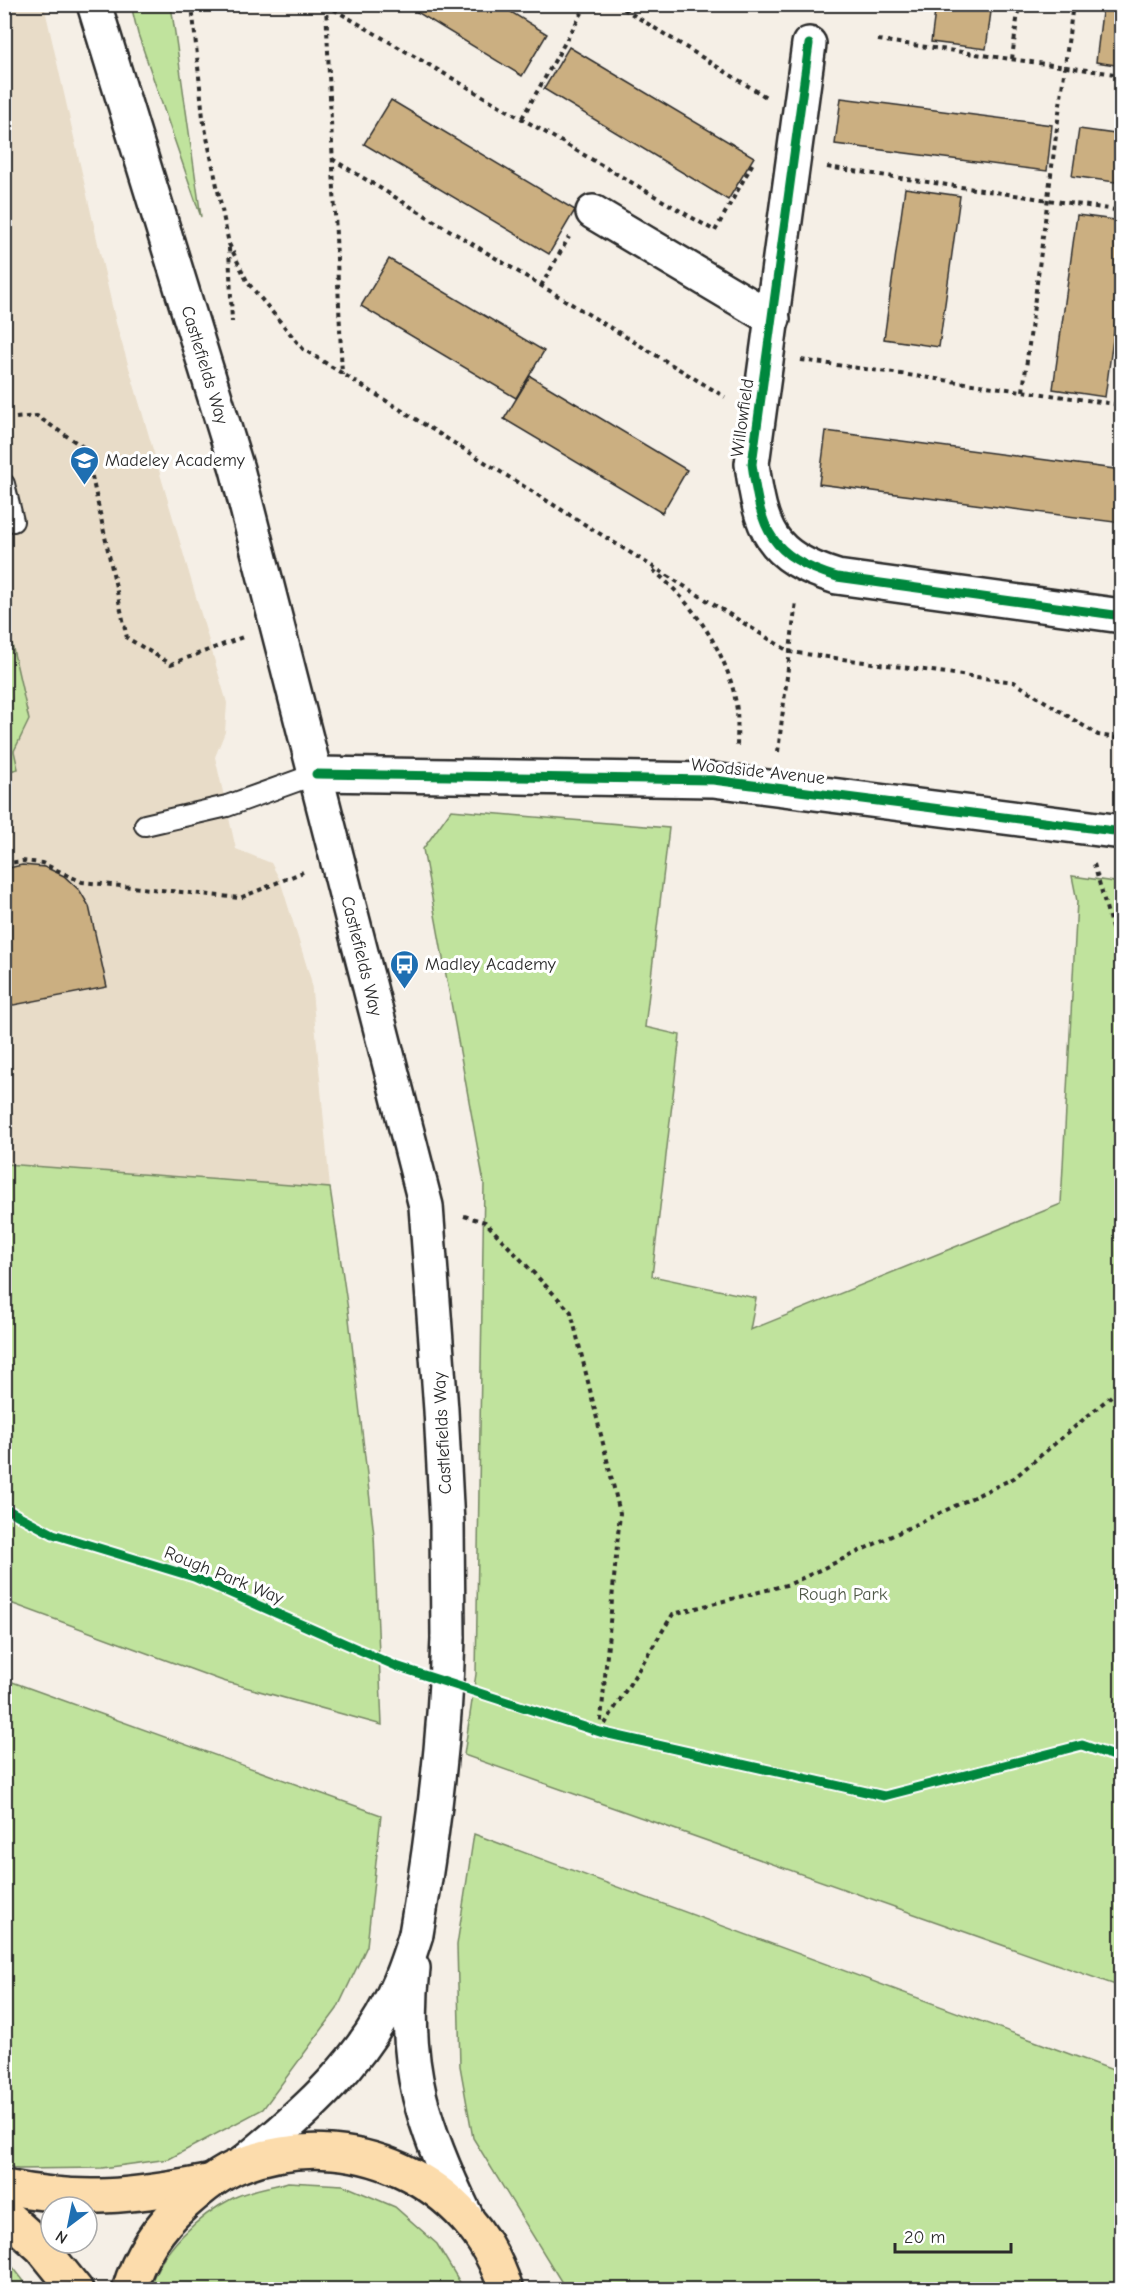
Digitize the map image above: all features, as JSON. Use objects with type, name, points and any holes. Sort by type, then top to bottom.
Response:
[{"type":"main road","name":"Castlefields Way","points":[[94,4],[237,469],[426,1206],[442,1433],[448,1638],[440,1772],[431,1851],[416,1934],[409,2031],[413,2073],[427,2128],[466,2216]]},
{"type":"main road","name":"Willowfield","points":[[809,44],[752,464],[762,520],[771,536],[801,564],[837,577],[1122,616]]},
{"type":"main road","points":[[593,212],[773,319]]},
{"type":"main road","name":"Woodside Avenue","points":[[316,774],[713,780],[1122,832]]},
{"type":"main road","name":"Castlefields Way","points":[[241,2165],[317,2100],[348,2065],[375,2028],[399,1983],[416,1934]]},
{"type":"main road","points":[[129,2289],[135,2268],[165,2220],[208,2182],[241,2165],[301,2151],[362,2155],[419,2177],[466,2216],[507,2281]]},
{"type":"main road","points":[[4,2187],[74,2198],[110,2198],[208,2182]]},
{"type":"main road","points":[[4,2214],[42,2248],[76,2289]]},
{"type":"lane","points":[[4,484],[13,521]]},
{"type":"lane","points":[[145,825],[227,806],[316,774]]},
{"type":"path","points":[[192,4],[203,118],[229,244],[248,283],[303,350],[790,652],[1014,682],[1098,735],[1122,739]]},
{"type":"path","points":[[522,118],[587,4]]},
{"type":"path","points":[[616,4],[775,102]]},
{"type":"path","points":[[1012,59],[1019,4]]},
{"type":"path","points":[[1023,391],[1073,4]]},
{"type":"path","points":[[326,5],[342,376]]},
{"type":"path","points":[[326,5],[715,231],[756,159]]},
{"type":"path","points":[[878,40],[1122,75]]},
{"type":"path","points":[[332,159],[759,417]]},
{"type":"path","points":[[794,162],[1122,211]]},
{"type":"path","points":[[768,356],[1122,405]]},
{"type":"path","points":[[16,418],[38,416],[86,449],[128,638],[171,663],[278,624]]},
{"type":"path","points":[[640,560],[675,588],[716,645],[737,709],[735,783]]},
{"type":"path","points":[[774,788],[801,564]]},
{"type":"path","points":[[1083,827],[1122,964]]},
{"type":"path","points":[[4,864],[22,861],[42,863],[82,882],[240,898],[338,859]]},
{"type":"path","points":[[426,1206],[485,1222],[571,1312],[620,1513],[600,1732],[673,1614],[790,1584],[1014,1478],[1122,1387]]},
{"type":"shaded area","name":"Madeley Academy","points":[[4,5],[44,5],[116,323],[227,703],[225,732],[215,757],[236,849],[271,863],[280,880],[311,980],[330,1188],[5,1164]]},
{"type":"green space","points":[[131,5],[171,5],[201,217],[138,34]]},
{"type":"green space","points":[[4,609],[29,720],[14,751],[18,769],[5,772]]},
{"type":"green space","name":"Rough Park","points":[[451,810],[669,828],[645,1027],[680,1035],[652,1276],[756,1298],[750,1330],[1061,1204],[1077,901],[1072,876],[1121,883],[1121,1987],[464,1755],[476,1674],[484,1183],[423,849]]},
{"type":"green space","points":[[5,1164],[330,1188],[348,1310],[374,1535],[382,1725],[223,1681],[5,1601]]},
{"type":"green space","points":[[4,1679],[381,1815],[367,1946],[337,2009],[263,2109],[169,2159],[102,2168],[18,2169],[5,2165]]},
{"type":"green space","points":[[474,1834],[1121,2073],[1121,2289],[572,2289],[562,2283],[473,2138],[460,2066],[457,1945]]},
{"type":"green space","points":[[288,2182],[343,2185],[395,2207],[437,2244],[464,2289],[149,2289],[171,2248],[206,2214],[239,2195]]},
{"type":"green space","points":[[5,2257],[30,2289],[5,2289]]},
{"type":"building","points":[[404,4],[498,4],[547,34],[522,76]]},
{"type":"building","points":[[936,4],[992,4],[986,49],[931,42]]},
{"type":"building","points":[[1103,4],[1122,4],[1122,66],[1096,62]]},
{"type":"building","points":[[569,47],[754,157],[728,200],[544,89]]},
{"type":"building","points":[[841,98],[1052,125],[1047,171],[835,144]]},
{"type":"building","points":[[391,100],[575,210],[549,254],[364,144]]},
{"type":"building","points":[[1079,129],[1122,135],[1122,183],[1072,176]]},
{"type":"building","points":[[905,188],[960,196],[939,347],[884,339]]},
{"type":"building","points":[[1077,215],[1122,221],[1122,274],[1105,397],[1053,389]]},
{"type":"building","points":[[389,259],[544,351],[516,398],[361,306]]},
{"type":"building","points":[[530,376],[687,470],[662,513],[504,419]]},
{"type":"building","points":[[826,431],[1122,470],[1122,523],[819,484]]},
{"type":"building","points":[[22,865],[45,867],[64,876],[80,891],[89,906],[107,987],[8,1006],[10,1019],[4,1021],[4,869]]},
{"type":"cycle path","points":[[809,44],[752,464],[760,507],[772,537],[796,560],[837,577],[1122,616]]},
{"type":"cycle path","points":[[316,774],[713,780],[1122,832]]},
{"type":"cycle path","name":"Rough Park Way","points":[[4,1508],[53,1534],[194,1577],[396,1666],[600,1732],[884,1796],[1082,1745],[1122,1759]]},
{"type":"place","name":"Madeley Academy","points":[[84,486]]},
{"type":"place","name":"Madley Academy","points":[[404,990]]}]
